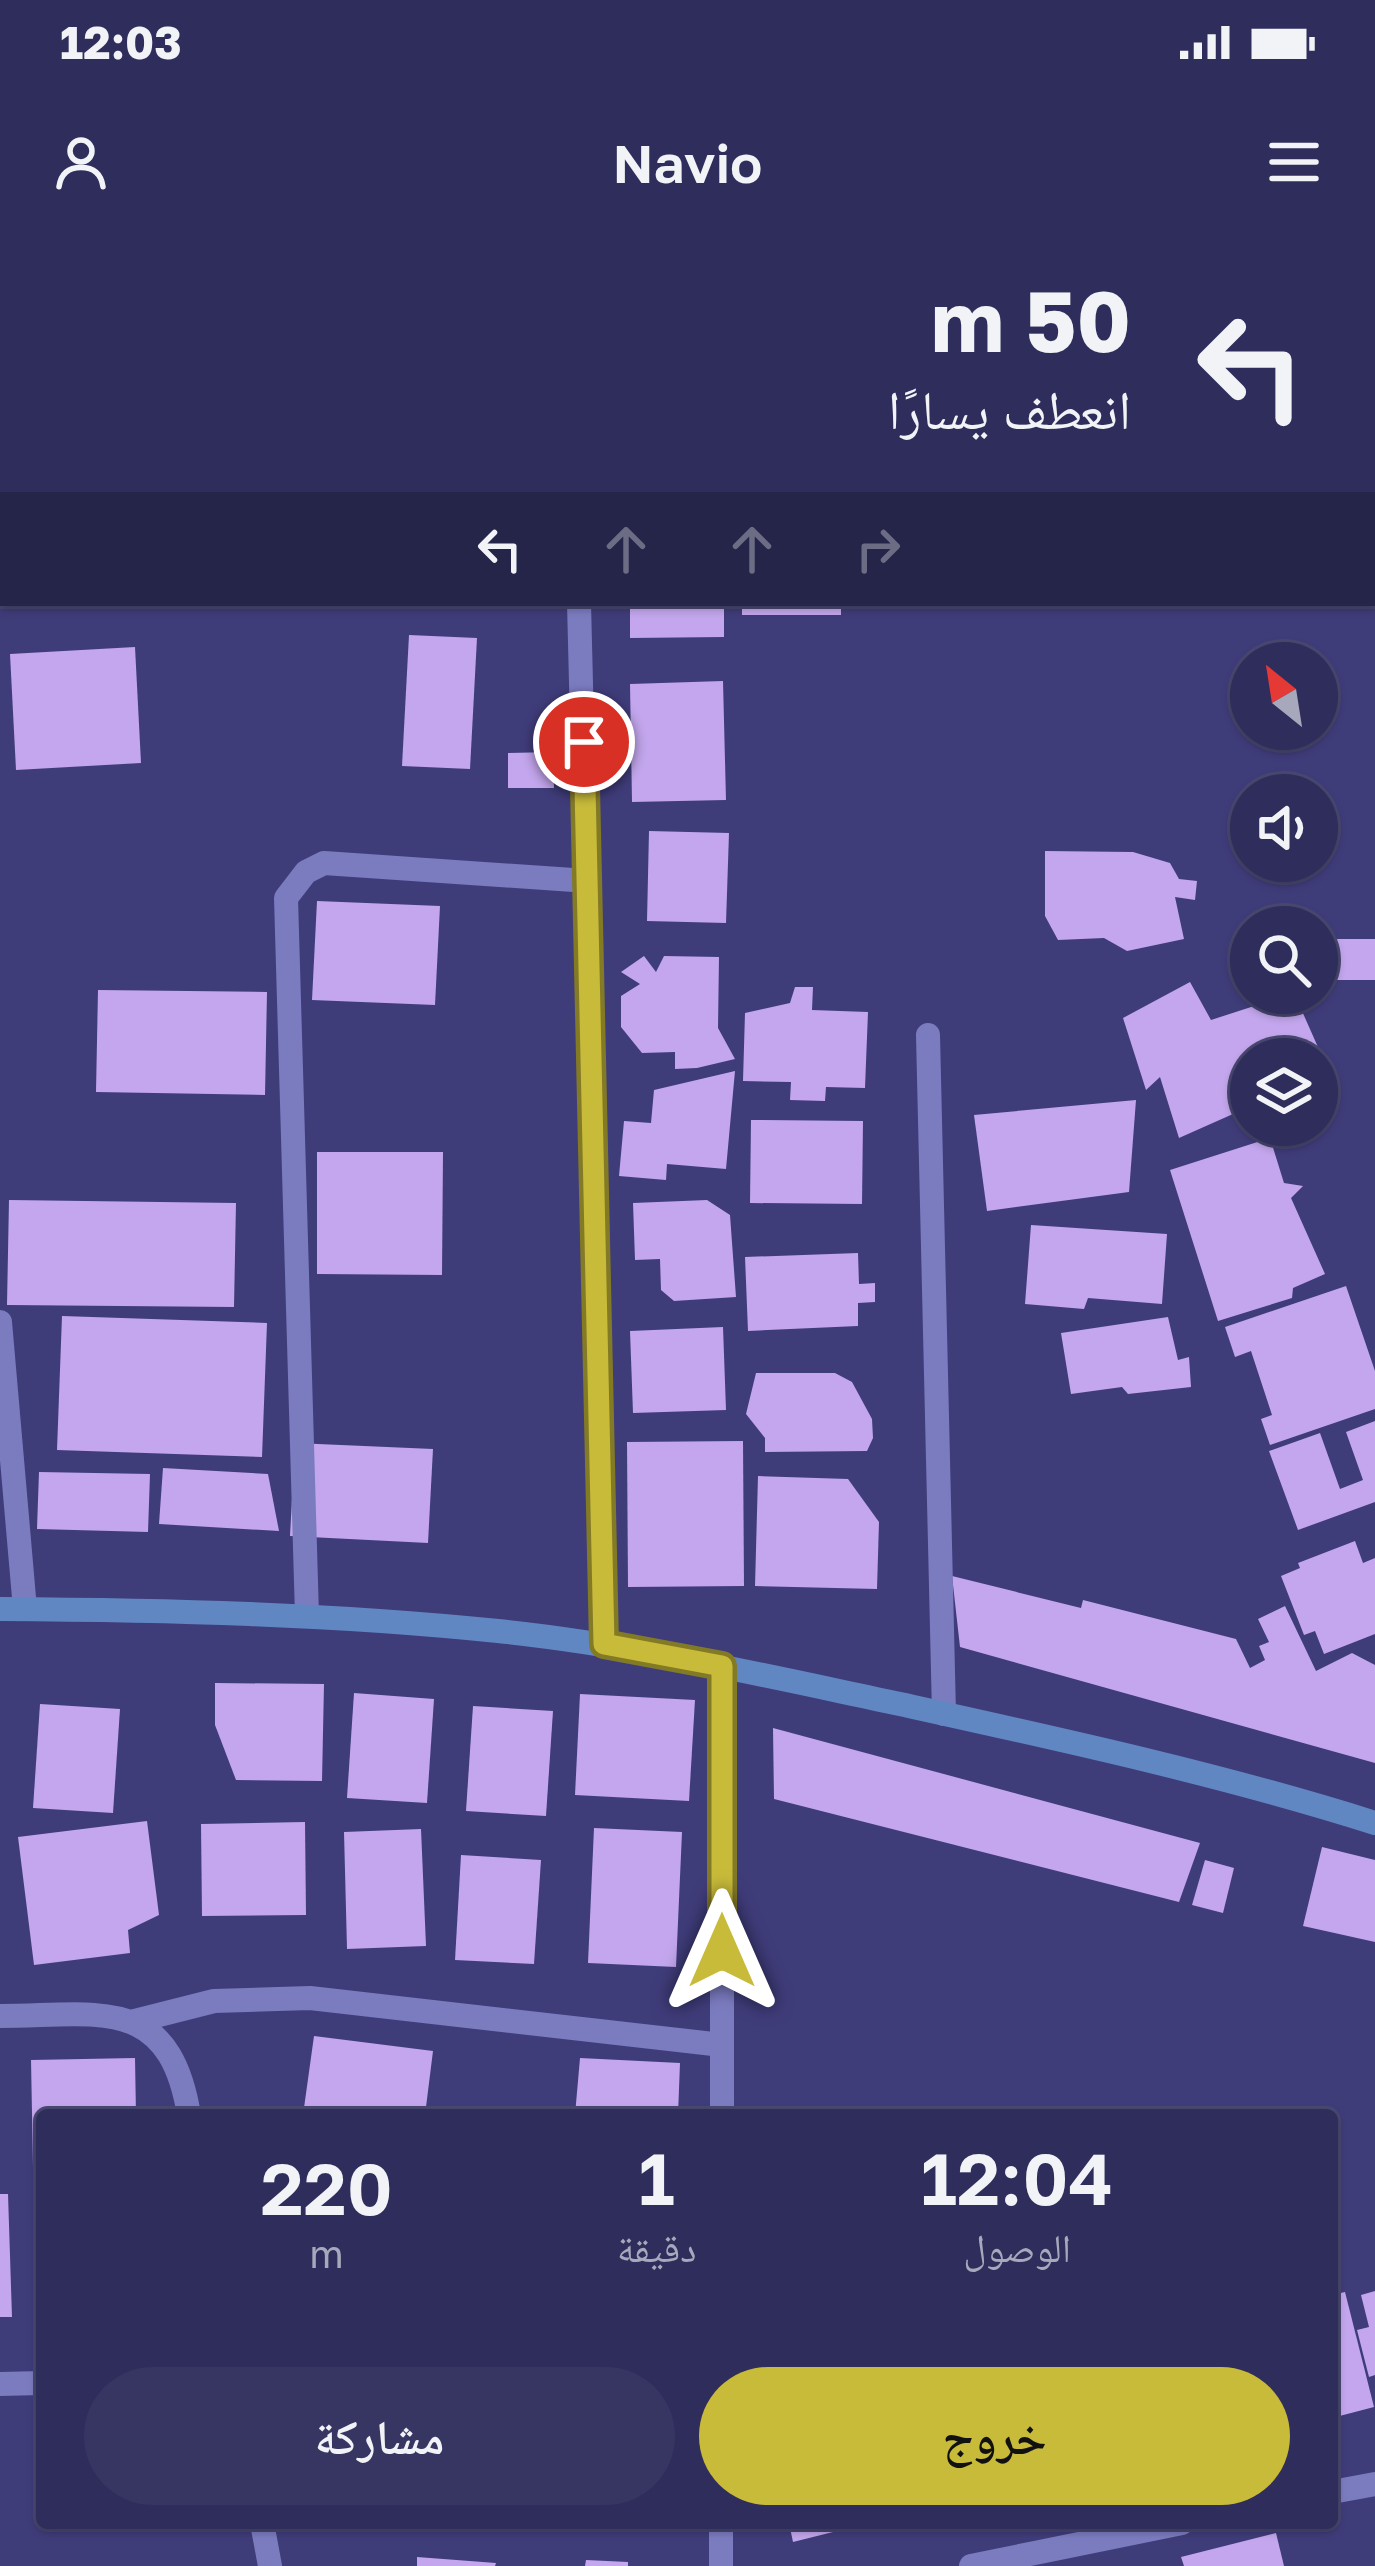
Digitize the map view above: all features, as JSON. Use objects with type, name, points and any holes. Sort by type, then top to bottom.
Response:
[{"type":"main road","points":[[12,1609],[307,1616],[604,1644],[944,1714],[1215,1777],[1375,1823]]},
{"type":"street","points":[[579,606],[604,1644]]},
{"type":"street","points":[[307,1616],[286,898],[307,872],[324,863],[588,881]]},
{"type":"street","points":[[928,1034],[944,1714]]},
{"type":"street","points":[[0,1322],[12,1609]]},
{"type":"street","points":[[722,1666],[722,2109]]},
{"type":"street","points":[[135,2021],[214,2001],[310,1998],[722,2045]]},
{"type":"street","points":[[0,2016],[109,2016],[135,2021],[154,2032],[173,2057],[187,2109]]},
{"type":"street","points":[[0,2384],[36,2383]]},
{"type":"street","points":[[1338,2491],[1375,2484]]},
{"type":"street","points":[[263,2529],[270,2566]]},
{"type":"street","points":[[721,2529],[721,2566]]},
{"type":"street","points":[[971,2566],[1153,2529]]},
{"type":"building","points":[[630,606],[724,606],[724,637],[630,638]]},
{"type":"building","points":[[742,606],[841,606],[841,615],[742,615]]},
{"type":"building","points":[[409,635],[477,638],[470,769],[402,766]]},
{"type":"building","points":[[135,647],[141,763],[16,770],[10,654]]},
{"type":"building","points":[[723,681],[726,800],[632,802],[630,684]]},
{"type":"building","points":[[553,752],[554,788],[508,788],[508,753]]},
{"type":"building","points":[[649,831],[729,833],[726,923],[647,921]]},
{"type":"building","points":[[1045,851],[1133,852],[1170,863],[1179,879],[1197,881],[1195,900],[1175,897],[1184,939],[1127,951],[1104,938],[1058,940],[1045,916]]},
{"type":"building","points":[[317,901],[440,906],[435,1005],[312,1000]]},
{"type":"building","points":[[1338,939],[1375,939],[1375,980],[1338,980]]},
{"type":"building","points":[[644,956],[656,972],[664,956],[719,957],[718,1028],[735,1059],[675,1069],[675,1052],[642,1053],[621,1027],[621,996],[640,984],[621,972]]},
{"type":"building","points":[[1190,982],[1211,1020],[1230,1014],[1303,1014],[1314,1038],[1230,1038],[1230,1115],[1179,1138],[1160,1077],[1146,1090],[1123,1018]]},
{"type":"building","points":[[795,987],[813,987],[812,1010],[868,1012],[865,1088],[826,1087],[825,1101],[790,1100],[791,1082],[743,1081],[745,1013],[790,1003]]},
{"type":"building","points":[[98,990],[267,992],[265,1095],[96,1092]]},
{"type":"building","points":[[735,1071],[726,1169],[667,1164],[666,1180],[619,1176],[624,1121],[651,1123],[654,1090]]},
{"type":"building","points":[[1136,1100],[1129,1192],[987,1211],[974,1115]]},
{"type":"building","points":[[751,1120],[863,1121],[862,1204],[750,1203]]},
{"type":"building","points":[[1245,1146],[1272,1146],[1284,1183],[1303,1186],[1291,1198],[1325,1274],[1293,1288],[1292,1298],[1218,1321],[1170,1170]]},
{"type":"building","points":[[317,1152],[443,1152],[442,1275],[317,1274]]},
{"type":"building","points":[[9,1200],[236,1203],[234,1307],[7,1305]]},
{"type":"building","points":[[707,1200],[730,1215],[736,1297],[674,1301],[661,1290],[660,1259],[635,1260],[633,1203]]},
{"type":"building","points":[[1031,1225],[1167,1234],[1162,1304],[1088,1298],[1084,1309],[1025,1304]]},
{"type":"building","points":[[858,1253],[859,1284],[875,1283],[875,1302],[858,1303],[858,1326],[748,1331],[745,1257]]},
{"type":"building","points":[[1346,1286],[1375,1371],[1375,1409],[1270,1445],[1261,1419],[1272,1415],[1251,1351],[1235,1357],[1225,1327]]},
{"type":"building","points":[[62,1316],[267,1323],[262,1457],[57,1450]]},
{"type":"building","points":[[1168,1317],[1178,1360],[1189,1357],[1191,1387],[1128,1394],[1122,1387],[1071,1394],[1061,1333]]},
{"type":"building","points":[[723,1327],[726,1410],[633,1413],[630,1331]]},
{"type":"building","points":[[756,1373],[835,1373],[852,1382],[872,1419],[873,1438],[867,1451],[765,1452],[765,1438],[746,1414]]},
{"type":"building","points":[[1375,1421],[1375,1502],[1298,1530],[1269,1451],[1320,1433],[1340,1489],[1363,1480],[1346,1432]]},
{"type":"building","points":[[743,1441],[744,1586],[628,1587],[627,1442]]},
{"type":"building","points":[[295,1443],[433,1449],[428,1543],[290,1536]]},
{"type":"building","points":[[163,1468],[268,1474],[279,1531],[159,1524]]},
{"type":"building","points":[[39,1472],[150,1474],[148,1532],[37,1529]]},
{"type":"building","points":[[758,1476],[848,1479],[879,1522],[877,1589],[755,1586]]},
{"type":"building","points":[[1355,1541],[1363,1563],[1375,1558],[1375,1634],[1324,1654],[1315,1631],[1304,1635],[1281,1576],[1300,1568],[1298,1563]]},
{"type":"building","points":[[952,1576],[1081,1608],[1083,1600],[1236,1639],[1250,1668],[1265,1660],[1259,1646],[1269,1642],[1258,1619],[1285,1606],[1316,1671],[1352,1653],[1375,1665],[1375,1763],[960,1647]]},
{"type":"building","points":[[215,1683],[324,1684],[322,1781],[236,1780],[215,1725]]},
{"type":"building","points":[[354,1693],[434,1699],[427,1803],[347,1798]]},
{"type":"building","points":[[580,1694],[695,1700],[689,1801],[575,1795]]},
{"type":"building","points":[[40,1704],[120,1709],[113,1813],[33,1808]]},
{"type":"building","points":[[473,1706],[553,1711],[546,1816],[466,1811]]},
{"type":"building","points":[[773,1728],[1200,1843],[1179,1902],[774,1799]]},
{"type":"building","points":[[147,1821],[159,1915],[128,1930],[130,1953],[34,1965],[18,1837]]},
{"type":"building","points":[[305,1822],[306,1915],[202,1916],[201,1824]]},
{"type":"building","points":[[594,1828],[682,1832],[676,1967],[588,1963]]},
{"type":"building","points":[[421,1829],[426,1946],[347,1949],[344,1832]]},
{"type":"building","points":[[1322,1847],[1375,1860],[1375,1942],[1303,1926]]},
{"type":"building","points":[[461,1855],[541,1860],[534,1964],[455,1960]]},
{"type":"building","points":[[1205,1860],[1234,1868],[1223,1913],[1192,1905]]},
{"type":"building","points":[[314,2036],[433,2051],[426,2109],[304,2109]]},
{"type":"building","points":[[135,2058],[136,2109],[36,2109],[33,2167],[31,2060]]},
{"type":"building","points":[[580,2058],[680,2063],[678,2109],[576,2109]]},
{"type":"building","points":[[0,2194],[8,2194],[12,2317],[0,2317]]},
{"type":"building","points":[[1375,2291],[1375,2375],[1369,2377],[1357,2330],[1369,2327],[1361,2295]]},
{"type":"building","points":[[1345,2292],[1374,2407],[1338,2416],[1338,2294]]},
{"type":"building","points":[[790,2529],[845,2529],[793,2542]]},
{"type":"building","points":[[1276,2533],[1284,2566],[1184,2566],[1181,2557]]},
{"type":"building","points":[[417,2557],[496,2563],[417,2566]]},
{"type":"building","points":[[586,2560],[628,2562],[628,2566],[585,2566]]},
{"type":"route","points":[[584,742],[604,1644],[722,1666],[722,1951]]}]
